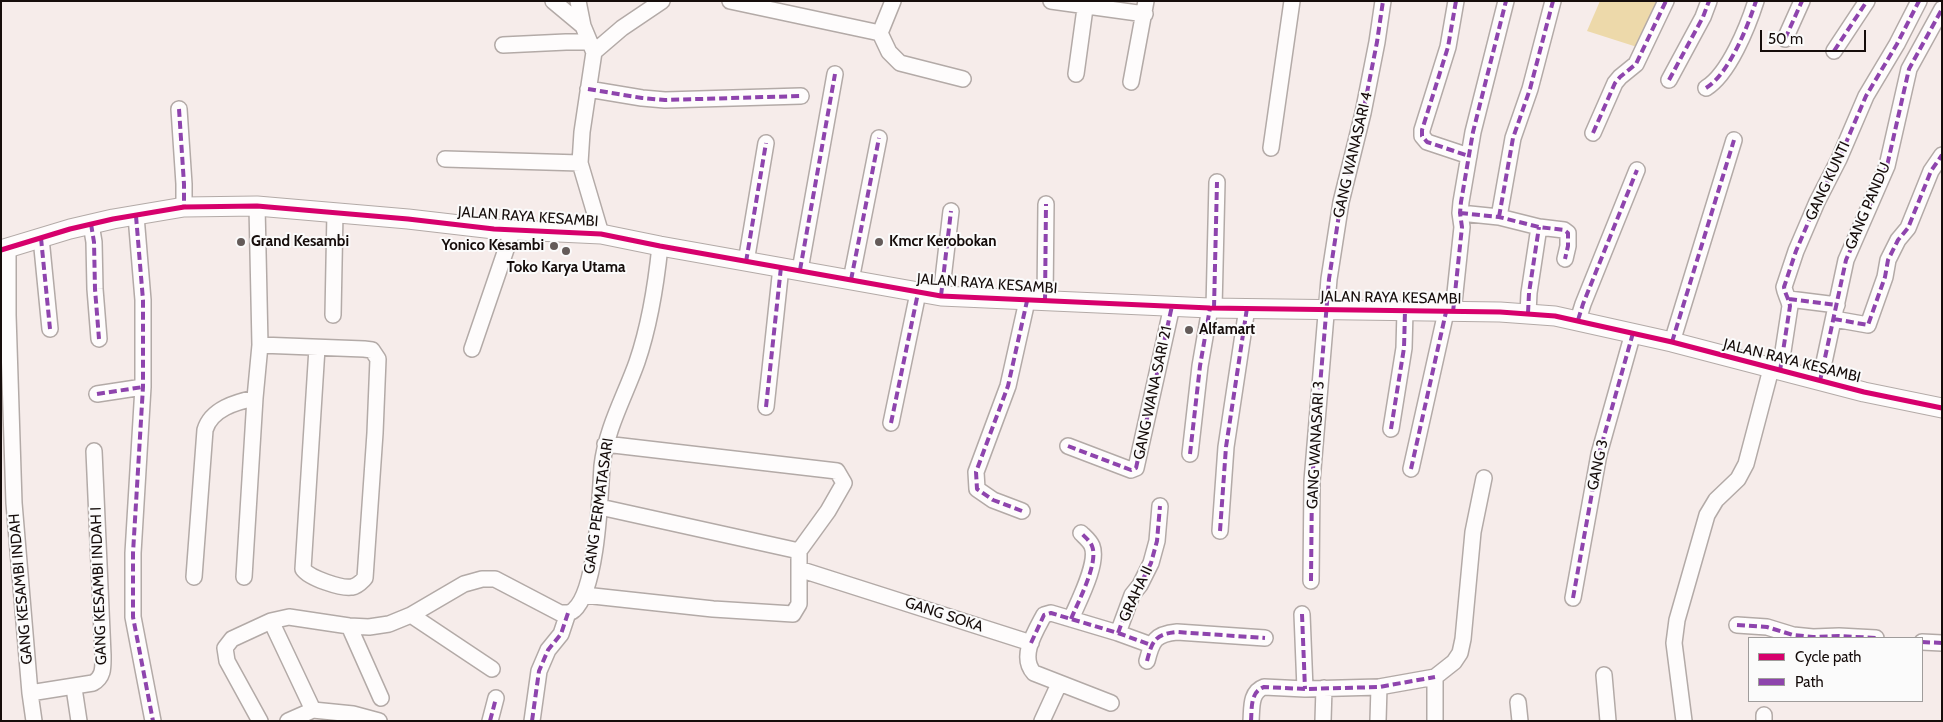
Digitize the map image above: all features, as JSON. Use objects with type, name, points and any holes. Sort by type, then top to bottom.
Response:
[{"type":"street","points":[[553,1],[582,26]]},
{"type":"street","points":[[578,1],[582,26],[591,47],[580,163],[601,234]]},
{"type":"street","points":[[502,44],[566,42],[591,47],[661,1]]},
{"type":"street","points":[[730,1],[788,7],[880,33],[890,52],[900,62],[962,79]]},
{"type":"street","points":[[880,33],[893,1]]},
{"type":"street","points":[[1051,1],[1146,8],[1131,82]]},
{"type":"street","points":[[1271,148],[1292,1]]},
{"type":"street","name":"GANG WANASARI 4","points":[[1327,308],[1328,279],[1341,202],[1355,148],[1377,42],[1383,1]]},
{"type":"street","points":[[1456,1],[1448,47],[1422,130],[1422,136],[1427,142],[1469,156]]},
{"type":"street","points":[[1411,469],[1450,312],[1462,227],[1460,213],[1469,156],[1506,1]]},
{"type":"street","points":[[1499,217],[1513,138],[1530,88],[1553,1]]},
{"type":"street","points":[[1593,133],[1615,83],[1636,64],[1666,1]]},
{"type":"street","points":[[1669,80],[1703,17],[1709,1]]},
{"type":"street","points":[[1706,88],[1713,84],[1730,60],[1756,1]]},
{"type":"street","points":[[1784,39],[1802,1]]},
{"type":"street","points":[[1834,51],[1867,1]]},
{"type":"street","name":"GANG KUNTI","points":[[1684,721],[1674,643],[1678,620],[1707,515],[1716,500],[1738,479],[1746,464],[1775,370],[1790,299],[1784,292],[1786,280],[1817,202],[1839,159],[1866,96],[1897,44],[1919,1]]},
{"type":"street","points":[[1076,74],[1086,3]]},
{"type":"street","name":"GANG PANDU","points":[[1820,381],[1846,260],[1887,166],[1909,69],[1942,9]]},
{"type":"street","points":[[800,270],[835,74]]},
{"type":"street","points":[[588,89],[665,100],[801,96]]},
{"type":"street","points":[[179,110],[184,207]]},
{"type":"street","points":[[851,280],[879,138]]},
{"type":"street","points":[[1672,342],[1734,140]]},
{"type":"street","points":[[746,262],[766,142]]},
{"type":"street","points":[[1790,299],[1836,312],[1866,326],[1869,323],[1885,277],[1888,260],[1898,240],[1908,228],[1931,171],[1942,156]]},
{"type":"street","points":[[444,159],[580,163]]},
{"type":"street","points":[[1578,320],[1637,170]]},
{"type":"street","points":[[1190,454],[1200,366],[1212,308],[1218,182]]},
{"type":"street","points":[[1022,511],[993,500],[977,489],[976,472],[1008,386],[1036,301],[1046,204]]},
{"type":"street","points":[[244,577],[260,346],[257,206]]},
{"type":"street","name":"JALAN RAYA KESAMBI","points":[[5,248],[91,224],[184,207],[257,206],[335,212],[494,229],[601,234],[940,296],[1212,308],[1327,308],[1555,316],[1672,342],[1775,370],[1902,401],[1942,408]]},
{"type":"street","points":[[940,296],[952,211]]},
{"type":"street","points":[[333,315],[335,212]]},
{"type":"street","points":[[1460,213],[1499,217],[1539,227],[1564,230],[1568,233],[1565,259]]},
{"type":"street","points":[[136,216],[142,300],[143,387],[132,583],[133,617],[152,721]]},
{"type":"street","points":[[91,224],[94,242],[99,339]]},
{"type":"street","points":[[1528,314],[1529,293],[1539,227]]},
{"type":"street","points":[[472,349],[513,229]]},
{"type":"street","points":[[41,238],[50,329]]},
{"type":"street","name":"GANG PERMATASARI","points":[[568,613],[574,610],[584,595],[593,556],[600,507],[605,444],[637,361],[650,315],[660,246]]},
{"type":"street","name":"GANG KESAMBI INDAH","points":[[5,248],[14,503],[34,721]]},
{"type":"street","points":[[766,407],[781,267]]},
{"type":"street","points":[[891,423],[918,293]]},
{"type":"street","name":"GANG WANA SARI 21","points":[[1068,446],[1131,470],[1136,468],[1172,306]]},
{"type":"street","points":[[1220,531],[1226,447],[1247,308]]},
{"type":"street","name":"GANG WANASARI 3","points":[[1311,581],[1312,481],[1320,367],[1327,308]]},
{"type":"street","points":[[1391,429],[1404,348],[1405,311]]},
{"type":"street","name":"GANG 3","points":[[1573,598],[1599,454],[1633,333]]},
{"type":"street","points":[[260,346],[317,348],[372,350],[378,358],[365,578],[354,587],[345,588],[311,576],[303,570],[317,348]]},
{"type":"street","points":[[97,394],[143,387]]},
{"type":"street","points":[[194,577],[204,430],[207,423],[225,408],[255,398]]},
{"type":"street","points":[[584,595],[713,609],[793,614],[800,604],[799,551],[813,533],[844,483],[838,471],[605,444]]},
{"type":"street","name":"GANG KESAMBI INDAH I","points":[[30,693],[74,688],[93,683],[100,679],[103,669],[94,451]]},
{"type":"street","points":[[1251,721],[1253,701],[1258,689],[1264,687],[1305,689],[1379,687],[1435,677],[1454,662],[1460,653],[1473,532],[1484,478]]},
{"type":"street","name":"GRAHA II","points":[[1031,643],[1044,615],[1051,613],[1118,633],[1132,595],[1140,585],[1150,563],[1157,541],[1160,506]]},
{"type":"street","points":[[600,507],[799,551]]},
{"type":"street","points":[[1071,619],[1089,574],[1092,556],[1092,547],[1081,533]]},
{"type":"street","name":"GANG SOKA","points":[[799,569],[1031,643]]},
{"type":"street","points":[[260,721],[226,661],[225,648],[232,639],[271,621],[290,617],[349,626],[368,627],[389,624],[411,615],[464,584],[482,579],[495,579],[560,612],[568,613],[561,634],[548,650],[539,671],[532,721]]},
{"type":"street","points":[[1302,614],[1305,689]]},
{"type":"street","points":[[411,615],[492,669]]},
{"type":"street","points":[[271,621],[313,710]]},
{"type":"street","points":[[1738,625],[1767,626],[1793,634],[1813,637],[1858,637]]},
{"type":"street","points":[[349,626],[381,698]]},
{"type":"street","points":[[1118,633],[1151,645]]},
{"type":"street","points":[[1147,661],[1151,645],[1160,636],[1169,633],[1265,638]]},
{"type":"street","points":[[1923,642],[1942,643]]},
{"type":"street","points":[[1031,643],[1027,661],[1028,667],[1034,674],[1112,703]]},
{"type":"street","points":[[1604,674],[1608,721]]},
{"type":"street","points":[[1435,677],[1435,721]]},
{"type":"street","points":[[1042,721],[1059,684]]},
{"type":"street","points":[[1378,721],[1379,687]]},
{"type":"street","points":[[74,688],[79,721]]},
{"type":"street","points":[[1323,721],[1324,688]]},
{"type":"street","points":[[490,721],[496,698]]},
{"type":"street","points":[[1518,702],[1520,721]]},
{"type":"street","points":[[288,721],[313,710],[352,714],[374,720]]},
{"type":"shaded area","points":[[1600,1],[1657,1],[1637,47],[1587,31]]},
{"type":"marked path","points":[[1311,581],[1312,481],[1329,279],[1341,202],[1363,113],[1383,1]]},
{"type":"marked path","points":[[1456,1],[1448,47],[1422,130],[1422,136],[1427,142],[1469,156]]},
{"type":"marked path","points":[[1453,312],[1462,227],[1461,202],[1473,132],[1506,1]]},
{"type":"marked path","points":[[1499,217],[1513,138],[1530,89],[1553,1]]},
{"type":"marked path","points":[[1593,133],[1615,83],[1636,64],[1666,1]]},
{"type":"marked path","points":[[1669,80],[1703,17],[1709,1]]},
{"type":"marked path","points":[[1706,88],[1722,72],[1737,49],[1756,1]]},
{"type":"marked path","points":[[1785,39],[1802,1]]},
{"type":"marked path","points":[[1834,51],[1867,1]]},
{"type":"marked path","points":[[1780,371],[1790,306],[1784,287],[1796,251],[1866,96],[1897,44],[1919,1]]},
{"type":"marked path","points":[[1820,381],[1846,260],[1887,166],[1909,69],[1942,9]]},
{"type":"marked path","points":[[800,270],[835,74]]},
{"type":"marked path","points":[[588,89],[665,100],[801,96]]},
{"type":"marked path","points":[[179,109],[184,207]]},
{"type":"marked path","points":[[851,280],[879,138]]},
{"type":"marked path","points":[[1672,342],[1734,140]]},
{"type":"marked path","points":[[746,262],[766,143]]},
{"type":"marked path","points":[[1834,319],[1868,325],[1885,277],[1888,260],[1898,240],[1908,228],[1931,171],[1942,155]]},
{"type":"marked path","points":[[1578,320],[1637,170]]},
{"type":"marked path","points":[[1214,308],[1217,182]]},
{"type":"marked path","points":[[1045,302],[1046,204]]},
{"type":"marked path","points":[[941,296],[951,211]]},
{"type":"marked path","points":[[1460,213],[1499,217],[1539,227],[1564,230],[1568,233],[1565,259]]},
{"type":"marked path","points":[[136,216],[143,300],[143,387],[133,553],[133,617],[153,721]]},
{"type":"marked path","points":[[91,224],[94,242],[99,339]]},
{"type":"marked path","points":[[1528,313],[1529,293],[1539,227]]},
{"type":"marked path","points":[[41,238],[50,329]]},
{"type":"marked path","points":[[766,407],[781,267]]},
{"type":"marked path","points":[[891,423],[918,293]]},
{"type":"marked path","points":[[1789,299],[1837,305]]},
{"type":"marked path","points":[[1022,511],[993,500],[977,489],[976,472],[1008,386],[1027,301]]},
{"type":"marked path","points":[[1068,446],[1131,470],[1136,468],[1172,306]]},
{"type":"marked path","points":[[1190,454],[1200,366],[1210,308]]},
{"type":"marked path","points":[[1220,531],[1226,447],[1247,308]]},
{"type":"marked path","points":[[1391,429],[1404,348],[1405,311]]},
{"type":"marked path","points":[[1411,469],[1446,312]]},
{"type":"marked path","points":[[1573,598],[1599,454],[1633,333]]},
{"type":"marked path","points":[[97,394],[143,387]]},
{"type":"marked path","points":[[1118,633],[1132,595],[1140,585],[1151,563],[1157,541],[1160,506]]},
{"type":"marked path","points":[[1071,619],[1087,582],[1093,562],[1092,546],[1081,533]]},
{"type":"marked path","points":[[532,721],[539,671],[548,650],[561,634],[568,613]]},
{"type":"marked path","points":[[1031,643],[1044,615],[1051,613],[1151,645]]},
{"type":"marked path","points":[[1302,614],[1305,689]]},
{"type":"marked path","points":[[1737,625],[1767,627],[1793,635],[1813,637]]},
{"type":"marked path","points":[[1147,661],[1156,640],[1170,633],[1265,638]]},
{"type":"marked path","points":[[1813,637],[1858,637]]},
{"type":"marked path","points":[[1923,642],[1942,643]]},
{"type":"marked path","points":[[1251,721],[1254,697],[1259,689],[1264,687],[1305,689],[1379,687],[1435,677]]},
{"type":"marked path","points":[[490,721],[496,698]]},
{"type":"cycle path","points":[[1,250],[70,229],[113,219],[184,207],[257,206],[408,219],[494,229],[601,234],[941,296],[1210,308],[1500,312],[1555,316],[1672,342],[1864,392],[1942,408]]},
{"type":"place","name":"Grand Kesambi","points":[[241,242]]},
{"type":"place","name":"Kmcr Kerobokan","points":[[879,242]]},
{"type":"place","name":"Yonico Kesambi","points":[[554,246]]},
{"type":"place","name":"Toko Karya Utama","points":[[566,251]]},
{"type":"place","name":"Alfamart","points":[[1189,330]]}]
